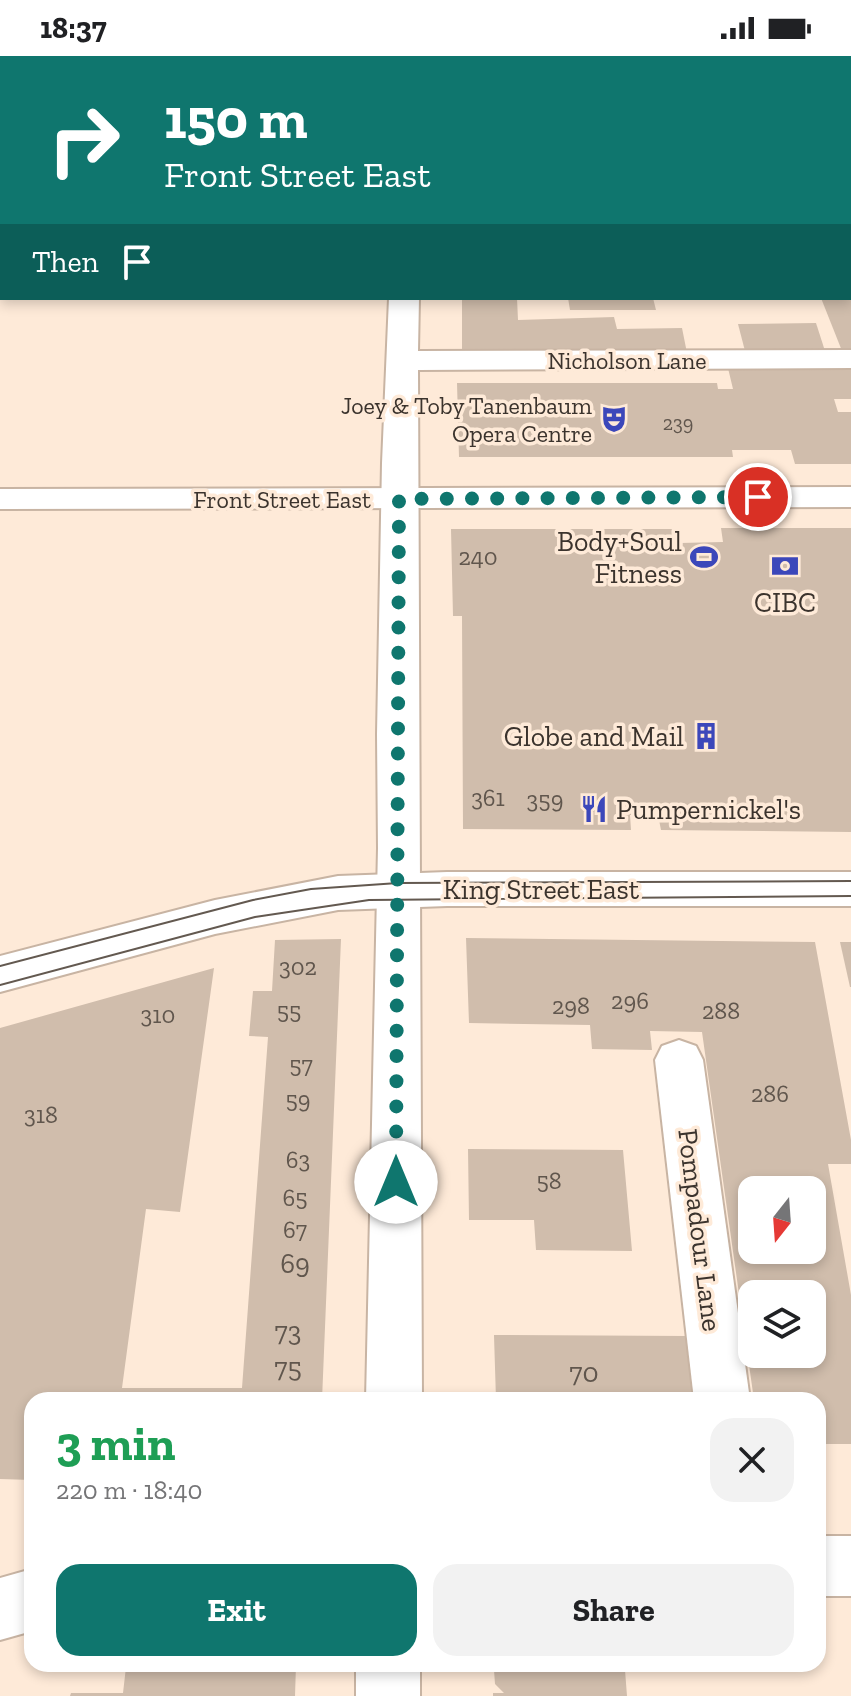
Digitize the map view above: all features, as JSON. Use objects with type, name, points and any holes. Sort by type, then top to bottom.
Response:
[{"type":"main road","points":[[394,1392],[399,499],[404,300]]},
{"type":"main road","name":"Nicholson Lane","points":[[404,361],[851,359]]},
{"type":"main road","name":"Front Street East","points":[[0,499],[851,497]]},
{"type":"main road","name":"King Street East","points":[[0,974],[273,904],[338,893],[398,890],[851,889]]},
{"type":"main road","name":"Pompadour Lane","points":[[679,1060],[721,1392]]},
{"type":"main road","points":[[826,1566],[851,1566]]},
{"type":"main road","points":[[0,1609],[24,1602]]},
{"type":"main road","points":[[388,1672],[388,1696]]},
{"type":"building","points":[[462,300],[517,300],[518,320],[614,317],[617,329],[682,328],[687,353],[462,355]]},
{"type":"building","points":[[568,300],[654,300],[656,310],[570,310]]},
{"type":"building","points":[[822,300],[851,300],[851,351],[842,351]]},
{"type":"building","points":[[816,323],[825,351],[745,351],[738,324]]},
{"type":"building","points":[[727,364],[851,364],[851,399],[834,399],[838,412],[851,412],[851,464],[795,464],[791,450],[732,450],[733,457],[459,457],[457,383],[717,383],[718,389],[733,389]]},
{"type":"building","name":"Globe and Mail","points":[[721,528],[851,528],[851,832],[661,830],[658,815],[630,815],[631,830],[463,829],[462,616],[453,616],[451,529],[678,529],[680,543],[723,542]]},
{"type":"building","points":[[466,938],[815,942],[851,1140],[851,1164],[828,1164],[851,1295],[851,1444],[826,1444],[826,1392],[753,1392],[749,1368],[826,1368],[826,1280],[738,1280],[738,1287],[702,1032],[650,1031],[652,1050],[592,1049],[590,1025],[469,1023]]},
{"type":"building","points":[[341,939],[322,1392],[24,1392],[24,1480],[0,1479],[0,1028],[214,968],[180,1212],[146,1209],[122,1388],[242,1388],[268,1037],[249,1036],[253,991],[272,991],[275,940]]},
{"type":"building","points":[[840,942],[851,942],[851,987],[850,987]]},
{"type":"building","points":[[468,1149],[623,1150],[632,1251],[536,1250],[534,1220],[469,1220]]},
{"type":"building","points":[[494,1335],[688,1336],[695,1392],[496,1392]]},
{"type":"building","points":[[125,1672],[296,1672],[295,1696],[70,1696],[71,1693],[123,1693]]},
{"type":"building","points":[[494,1672],[625,1672],[627,1696],[493,1696],[493,1693],[504,1693],[495,1684]]},
{"type":"tram line","points":[[0,966],[253,900],[311,889],[398,883],[851,881]]},
{"type":"tram line","points":[[0,985],[255,917],[369,900],[851,896]]},
{"type":"place","name":"Joey & Toby Tanenbaum Opera Centre","points":[[614,419]]},
{"type":"place","name":"Body+Soul Fitness","points":[[704,557]]},
{"type":"place","name":"CIBC","points":[[785,566]]},
{"type":"place","name":"Globe and Mail","points":[[706,736]]},
{"type":"place","name":"Pumpernickel's","points":[[594,809]]},
{"type":"route","points":[[396,1182],[400,848],[397,734],[399,499],[758,497]]}]
